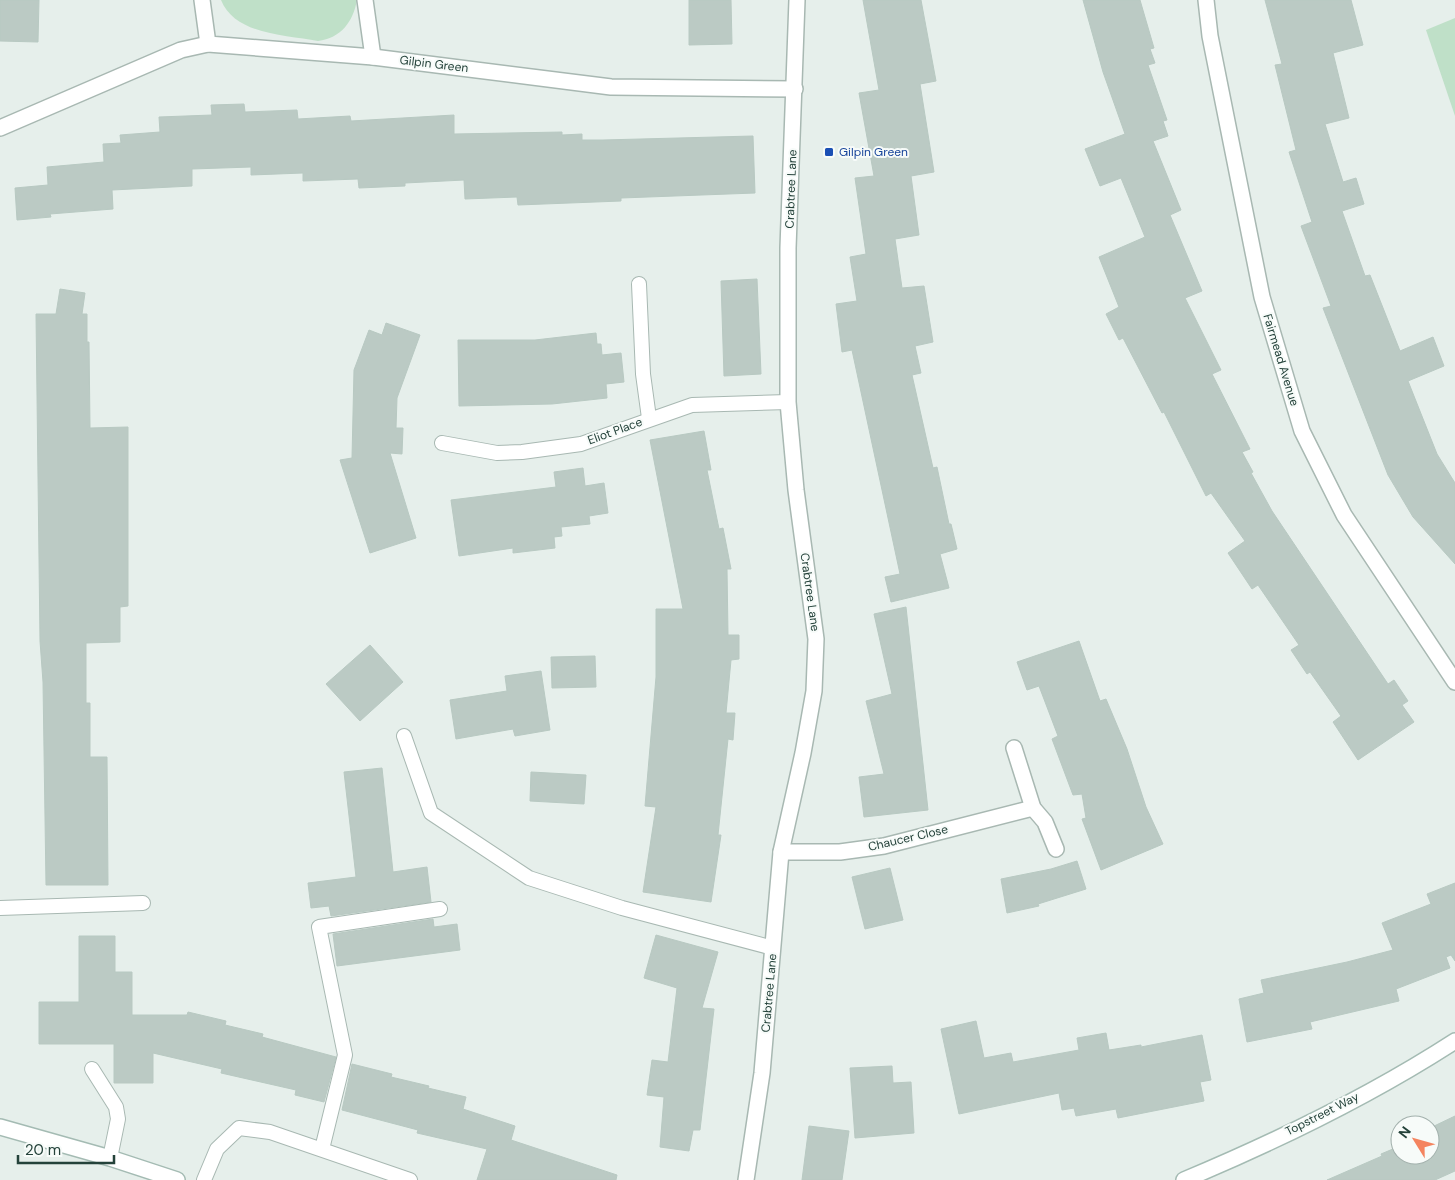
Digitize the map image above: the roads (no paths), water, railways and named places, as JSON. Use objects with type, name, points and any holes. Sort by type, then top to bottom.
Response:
[{"type":"street","points":[[202,0],[208,44]]},
{"type":"street","points":[[365,0],[373,56]]},
{"type":"street","name":"Crabtree Lane","points":[[746,1180],[762,1073],[781,852],[814,692],[816,639],[796,490],[788,402],[788,248],[797,0]]},
{"type":"street","name":"Fairmead Avenue","points":[[1206,0],[1210,36],[1262,298],[1302,431],[1344,515],[1455,682]]},
{"type":"street","name":"Gilpin Green","points":[[0,128],[167,56],[208,44],[373,56],[611,87],[795,89]]},
{"type":"street","points":[[1014,748],[1034,808],[1045,822],[1056,849]]},
{"type":"street","name":"Chaucer Close","points":[[781,852],[840,852],[884,846],[1034,808]]},
{"type":"street","name":"Topstreet Way","points":[[1184,1180],[1310,1121],[1419,1064],[1455,1041]]},
{"type":"street","points":[[0,1127],[110,1158],[177,1180]]},
{"type":"lane","points":[[639,284],[643,374],[649,418]]},
{"type":"lane","name":"Eliot Place","points":[[442,443],[497,453],[522,452],[581,444],[649,418],[692,405],[788,402]]},
{"type":"lane","points":[[404,736],[431,813],[529,878],[622,908],[773,948]]},
{"type":"lane","points":[[0,908],[143,903]]},
{"type":"lane","points":[[322,1149],[345,1055],[319,927],[440,909]]},
{"type":"lane","points":[[92,1069],[116,1107],[118,1120],[110,1158]]},
{"type":"lane","points":[[204,1180],[217,1149],[239,1128],[270,1132],[410,1180]]},
{"type":"place","name":"Gilpin Green","points":[[829,152]]}]
